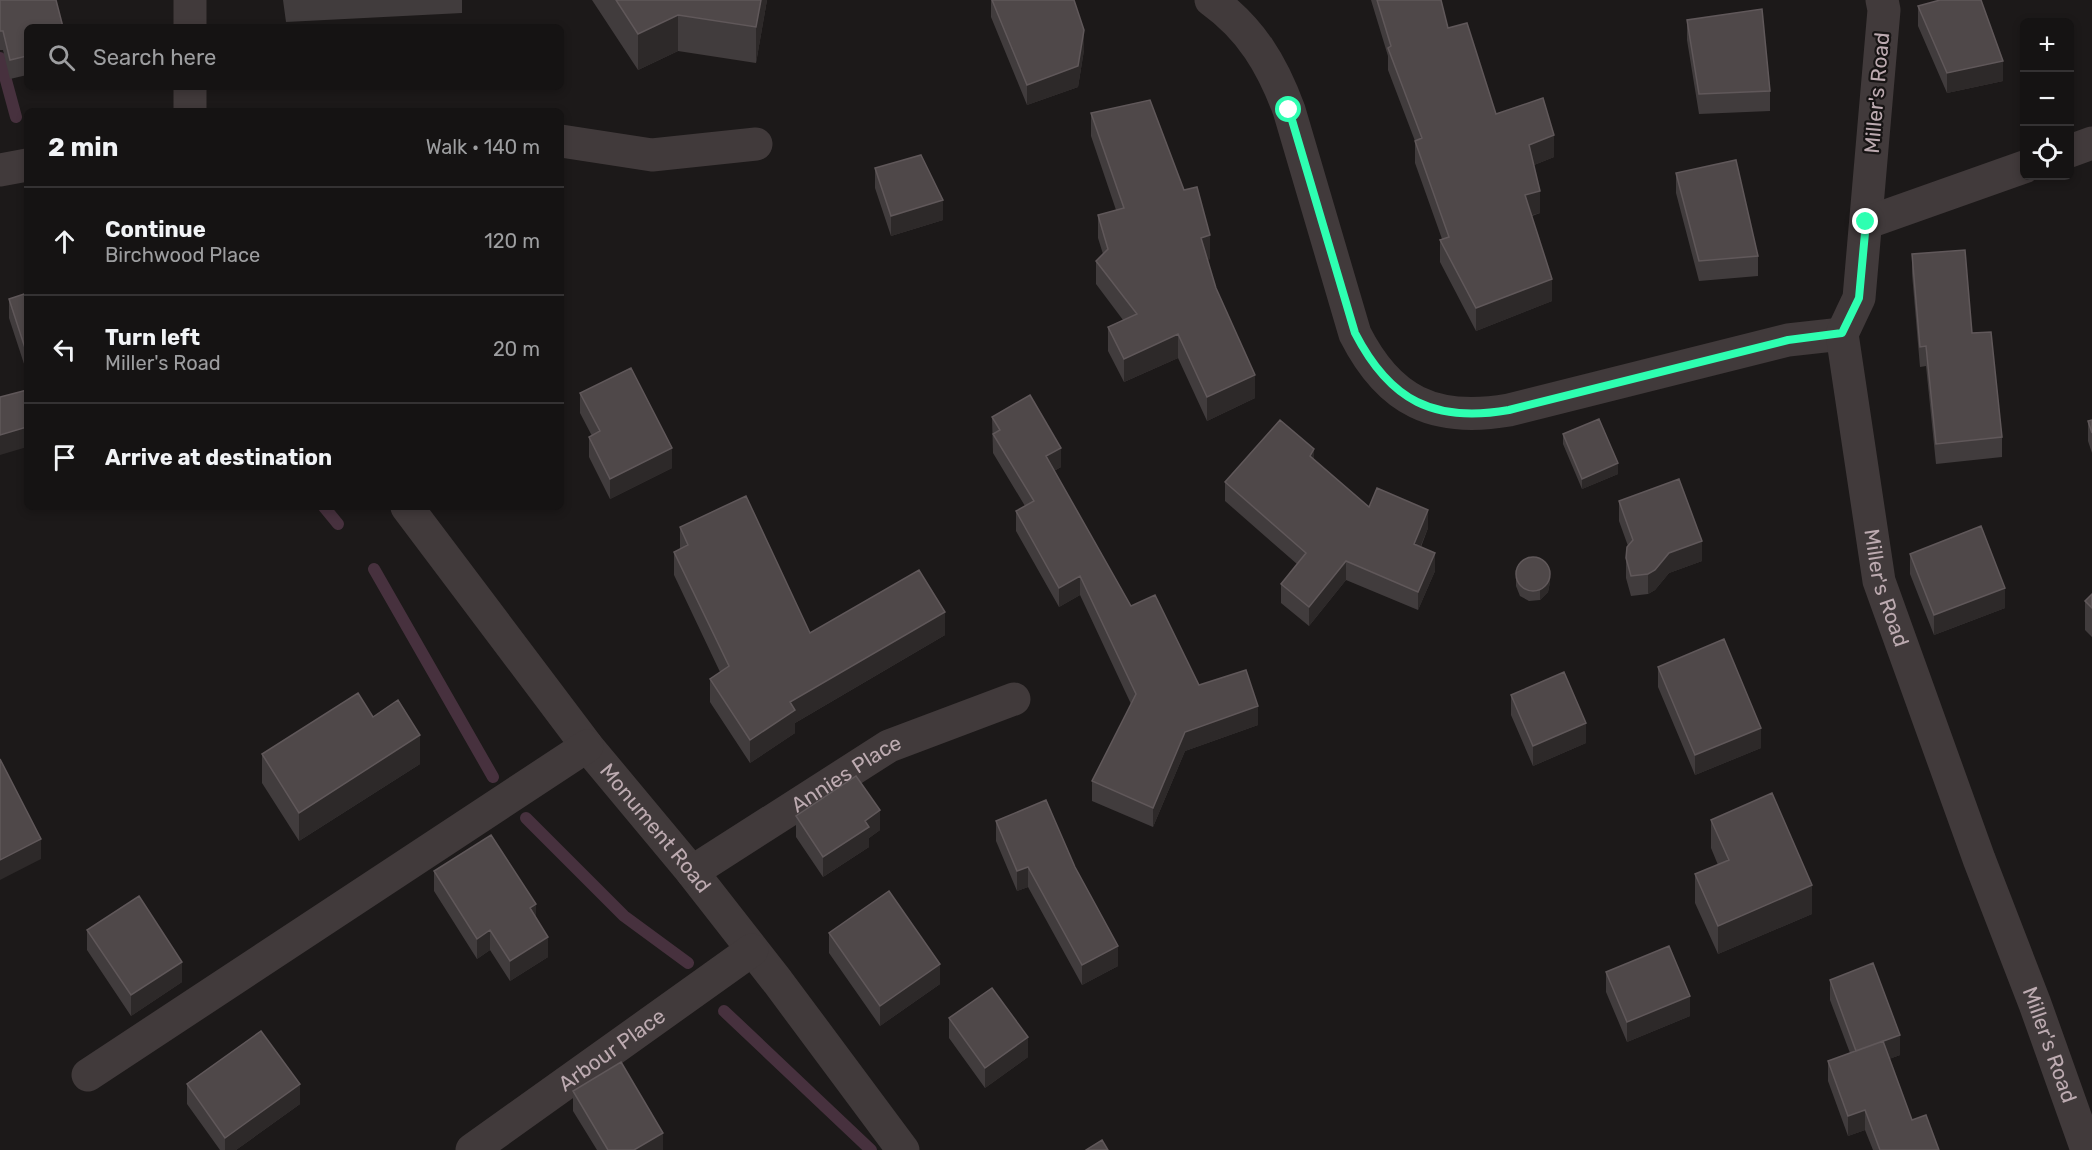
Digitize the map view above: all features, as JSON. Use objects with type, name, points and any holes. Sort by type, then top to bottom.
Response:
[{"type":"street","points":[[190,0],[190,24]]},
{"type":"street","points":[[1211,0],[1230,14],[1250,35],[1280,84],[1355,333],[1366,356],[1383,378],[1428,408],[1455,413],[1485,414],[1509,410],[1788,340],[1842,333]]},
{"type":"street","name":"Miller's Road","points":[[1882,0],[1884,10],[1859,298],[1842,333],[1880,581],[1975,848],[2035,1004],[2087,1150]]},
{"type":"street","points":[[190,90],[190,108]]},
{"type":"street","points":[[564,141],[652,154],[756,144]]},
{"type":"street","points":[[2074,150],[2092,143]]},
{"type":"street","points":[[0,170],[24,166]]},
{"type":"street","points":[[1866,222],[2020,169]]},
{"type":"street","name":"Monument Road","points":[[408,510],[586,746],[692,872],[903,1150]]},
{"type":"street","name":"Annies Place","points":[[692,872],[889,746],[1014,699]]},
{"type":"street","points":[[88,1075],[586,746]]},
{"type":"street","name":"Arbour Place","points":[[472,1150],[752,950]]},
{"type":"building","points":[[0,0],[56,0],[62,24],[24,24],[24,57],[10,60],[3,31],[0,31]]},
{"type":"building","points":[[616,0],[761,0],[756,27],[678,15],[638,34]]},
{"type":"building","points":[[992,0],[1074,0],[1084,30],[1078,66],[1027,85]]},
{"type":"building","points":[[1377,0],[1441,0],[1448,28],[1467,23],[1496,114],[1543,98],[1554,135],[1529,145],[1540,191],[1525,195],[1552,279],[1476,308],[1440,240],[1449,237],[1415,141],[1422,138],[1388,48],[1391,46]]},
{"type":"building","points":[[1940,0],[1981,0],[2003,61],[1947,73],[1918,6]]},
{"type":"building","points":[[1762,9],[1770,91],[1699,94],[1687,20]]},
{"type":"building","points":[[1150,100],[1184,190],[1197,187],[1210,235],[1201,238],[1216,288],[1255,375],[1207,397],[1178,334],[1124,359],[1108,327],[1137,314],[1096,261],[1108,249],[1098,215],[1124,208],[1091,113]]},
{"type":"building","points":[[921,155],[943,200],[891,216],[875,168]]},
{"type":"building","points":[[1736,160],[1758,256],[1699,261],[1676,173]]},
{"type":"building","points":[[1965,250],[1972,333],[1991,332],[2002,437],[1936,444],[1926,346],[1920,347],[1912,254]]},
{"type":"building","points":[[24,294],[24,345],[9,299]]},
{"type":"building","points":[[631,368],[672,448],[610,479],[589,437],[600,431],[580,393]]},
{"type":"building","points":[[24,391],[24,428],[0,435],[0,397]]},
{"type":"building","points":[[1030,395],[1061,448],[1046,456],[1131,606],[1155,595],[1199,685],[1246,670],[1258,706],[1185,732],[1153,808],[1092,781],[1136,694],[1080,576],[1059,588],[1016,511],[1034,501],[993,434],[1000,430],[992,417]]},
{"type":"building","points":[[1599,419],[1618,463],[1582,479],[1563,434]]},
{"type":"building","points":[[1280,420],[1314,449],[1310,456],[1369,507],[1377,488],[1428,510],[1414,544],[1435,553],[1418,592],[1346,561],[1309,607],[1281,584],[1306,553],[1225,482]]},
{"type":"building","points":[[2092,420],[2092,433],[2088,421]]},
{"type":"building","points":[[1679,479],[1702,541],[1669,553],[1655,570],[1648,574],[1631,576],[1626,558],[1627,547],[1633,540],[1619,501]]},
{"type":"building","points":[[746,496],[810,633],[919,570],[945,612],[790,702],[795,710],[750,740],[710,679],[729,666],[674,552],[688,545],[680,527]]},
{"type":"building","points":[[1981,526],[2005,588],[1934,615],[1910,554]]},
{"type":"building","points":[[1533,557],[1545,562],[1550,574],[1545,586],[1533,591],[1521,586],[1516,574],[1521,562]]},
{"type":"building","points":[[2092,594],[2092,608],[2085,601]]},
{"type":"building","points":[[1724,639],[1761,728],[1695,755],[1658,667]]},
{"type":"building","points":[[1564,672],[1586,723],[1533,746],[1511,695]]},
{"type":"building","points":[[358,693],[373,717],[398,700],[420,735],[299,813],[262,754]]},
{"type":"building","points":[[0,759],[41,839],[0,860]]},
{"type":"building","points":[[856,776],[880,810],[865,821],[869,827],[823,857],[796,816]]},
{"type":"building","points":[[1772,793],[1812,885],[1718,926],[1695,874],[1729,860],[1711,820]]},
{"type":"building","points":[[1046,800],[1075,867],[1118,946],[1082,965],[1028,867],[1017,871],[996,821]]},
{"type":"building","points":[[491,835],[536,904],[530,908],[548,937],[510,961],[490,930],[477,939],[434,871]]},
{"type":"building","points":[[889,891],[940,964],[880,1006],[829,933]]},
{"type":"building","points":[[139,896],[182,962],[131,995],[87,930]]},
{"type":"building","points":[[1669,946],[1690,996],[1627,1022],[1606,972]]},
{"type":"building","points":[[1873,963],[1900,1035],[1856,1051],[1830,980]]},
{"type":"building","points":[[992,988],[1028,1037],[985,1068],[949,1018]]},
{"type":"building","points":[[261,1031],[300,1084],[225,1138],[187,1084]]},
{"type":"building","points":[[1883,1041],[1912,1120],[1926,1115],[1939,1150],[1880,1150],[1865,1110],[1848,1116],[1828,1061]]},
{"type":"building","points":[[621,1062],[663,1133],[634,1150],[608,1150],[573,1091]]},
{"type":"building","points":[[1102,1140],[1108,1150],[1086,1150]]},
{"type":"waterway","points":[[0,58],[16,117]]},
{"type":"waterway","points":[[326,510],[338,524]]},
{"type":"waterway","points":[[374,569],[493,777]]},
{"type":"waterway","points":[[526,818],[624,916],[688,963]]},
{"type":"waterway","points":[[724,1011],[871,1150]]},
{"type":"route","points":[[1289,110],[1355,333],[1366,356],[1383,378],[1428,408],[1455,413],[1485,414],[1509,410],[1788,340],[1842,333],[1859,298],[1866,222]]}]
